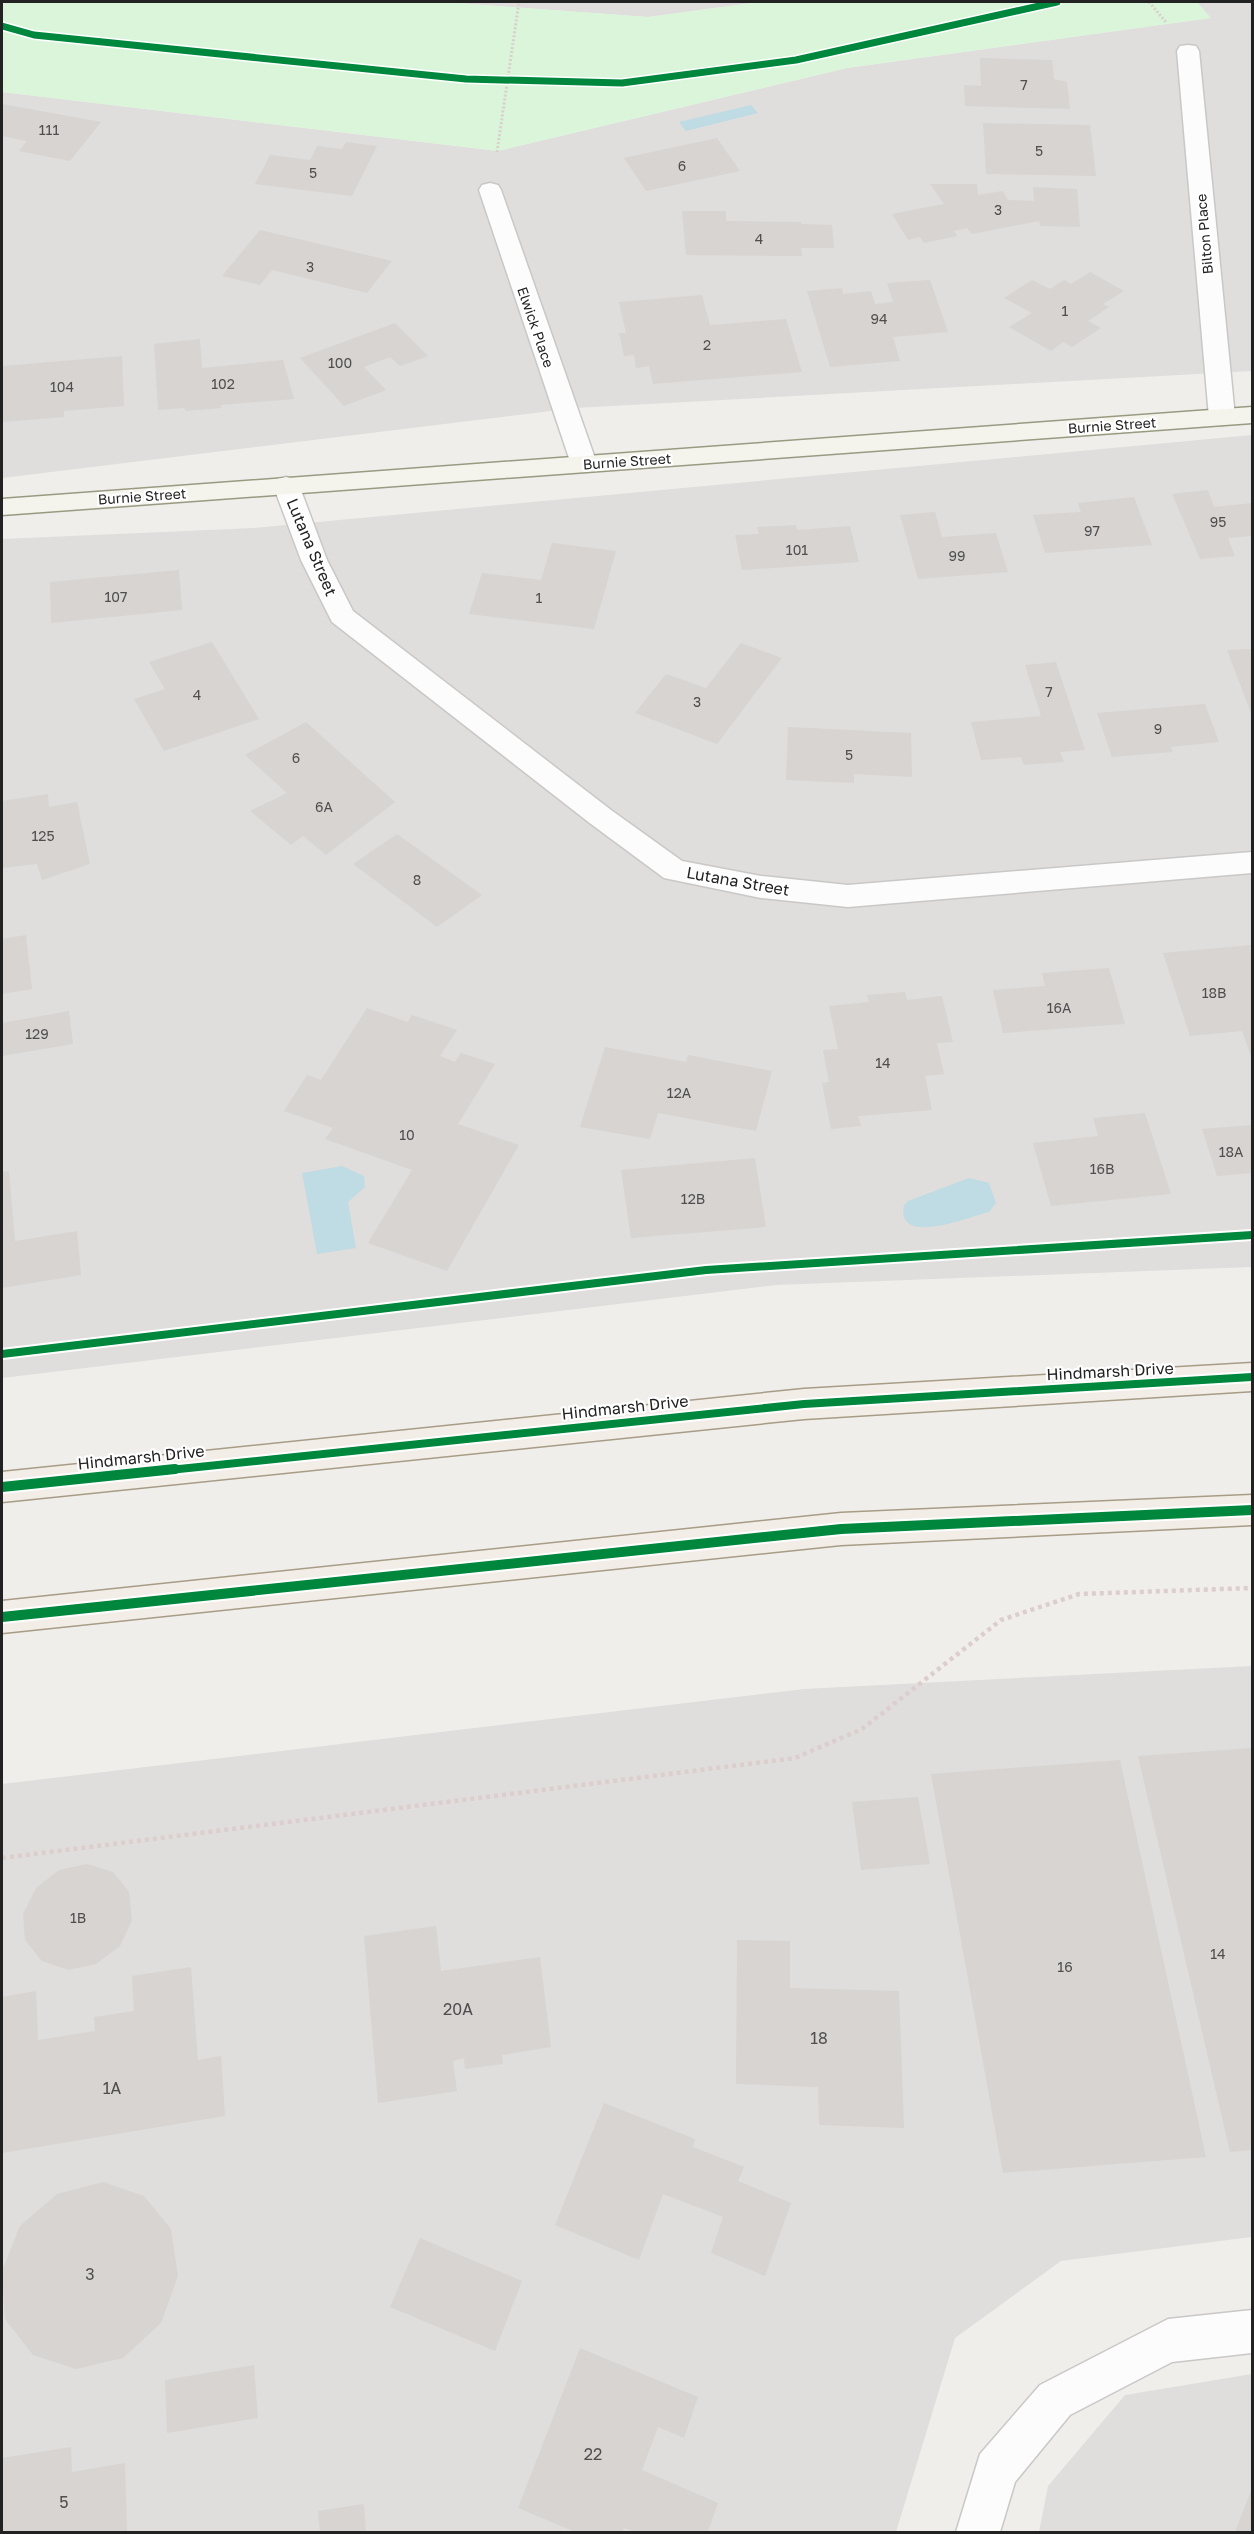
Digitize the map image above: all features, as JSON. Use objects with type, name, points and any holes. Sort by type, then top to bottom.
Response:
[{"type":"main road","name":"Hindmarsh Drive","points":[[2,1487],[804,1404],[1252,1377]]},
{"type":"main road","points":[[2,1617],[841,1529],[1252,1510]]},
{"type":"street","name":"Bilton Place","points":[[1188,51],[1222,417]]},
{"type":"street","name":"Elwick Place","points":[[490,190],[584,464]]},
{"type":"street","name":"Burnie Street","points":[[2,507],[1252,415]]},
{"type":"street","name":"Lutana Street","points":[[286,486],[314,560],[342,616],[601,817],[674,870],[761,887],[848,897],[1252,864]]},
{"type":"street","points":[[978,2532],[996,2470],[1055,2400],[1168,2341],[1252,2332]]},
{"type":"path","points":[[490,190],[509,80],[519,2]]},
{"type":"path","points":[[498,80],[520,80]]},
{"type":"path","points":[[2,1858],[795,1758],[862,1729],[1001,1620],[1079,1594],[1252,1588]]},
{"type":"shaded area","points":[[443,2],[759,2],[648,17]]},
{"type":"shaded area","points":[[1197,2],[1252,2],[1252,371],[575,408],[2,478],[2,92],[498,151],[847,68],[1210,18]]},
{"type":"shaded area","points":[[1252,435],[1252,1267],[776,1285],[2,1378],[2,539],[253,528]]},
{"type":"shaded area","points":[[1252,1666],[1252,2237],[1061,2261],[955,2338],[896,2532],[2,2532],[2,1784],[804,1689]]},
{"type":"shaded area","points":[[1252,2374],[1252,2532],[1039,2532],[1048,2486],[1125,2395]]},
{"type":"green space","points":[[2,2],[443,2],[648,17],[759,2],[1197,2],[1211,18],[847,68],[498,151],[2,92]]},
{"type":"water","points":[[751,105],[758,113],[686,131],[679,122]]},
{"type":"water","points":[[342,1166],[364,1176],[365,1187],[348,1202],[356,1248],[317,1254],[302,1173]]},
{"type":"water","points":[[969,1178],[989,1183],[996,1203],[989,1212],[952,1223],[922,1227],[911,1225],[904,1218],[904,1205],[908,1201]]},
{"type":"building","points":[[980,58],[1052,60],[1054,79],[1067,82],[1070,109],[965,106],[964,85],[981,86]]},
{"type":"building","points":[[2,104],[101,122],[70,161],[19,151],[27,141],[2,136]]},
{"type":"building","points":[[983,123],[1090,125],[1096,176],[986,174]]},
{"type":"building","points":[[717,138],[740,171],[646,191],[624,158]]},
{"type":"building","points":[[346,142],[377,146],[352,196],[255,184],[270,155],[310,160],[317,146],[342,149]]},
{"type":"building","points":[[930,184],[977,184],[978,195],[1003,191],[1008,200],[1034,201],[1033,187],[1077,189],[1080,227],[1040,226],[1039,221],[972,234],[967,228],[954,231],[957,236],[924,243],[920,237],[908,240],[892,214],[944,204]]},
{"type":"building","points":[[682,211],[726,211],[726,221],[801,222],[801,224],[832,225],[834,248],[801,248],[802,256],[686,255]]},
{"type":"building","points":[[260,230],[392,261],[367,293],[272,270],[260,285],[222,276]]},
{"type":"building","points":[[1090,272],[1124,291],[1103,304],[1109,307],[1088,321],[1101,328],[1072,347],[1063,342],[1051,351],[1009,327],[1032,313],[1004,298],[1032,280],[1050,289],[1064,280],[1071,284]]},
{"type":"building","points":[[930,280],[948,332],[893,337],[900,361],[830,367],[807,291],[842,288],[843,294],[871,291],[875,304],[893,302],[887,283]]},
{"type":"building","points":[[702,295],[710,325],[786,319],[802,372],[653,384],[649,366],[636,368],[634,355],[624,356],[619,333],[626,333],[619,302]]},
{"type":"building","points":[[395,323],[428,356],[400,366],[390,357],[364,367],[386,390],[344,406],[300,358]]},
{"type":"building","points":[[200,339],[202,368],[283,360],[294,399],[221,405],[221,408],[186,411],[184,408],[158,410],[154,344]]},
{"type":"building","points":[[122,356],[124,406],[64,411],[64,417],[2,422],[2,366]]},
{"type":"building","points":[[1208,490],[1214,507],[1252,503],[1252,536],[1228,538],[1235,556],[1200,559],[1172,494]]},
{"type":"building","points":[[1134,497],[1152,545],[1045,553],[1033,515],[1081,512],[1078,503]]},
{"type":"building","points":[[935,512],[942,537],[996,533],[1008,572],[918,579],[900,515]]},
{"type":"building","points":[[796,525],[797,530],[850,526],[859,562],[742,570],[735,535],[759,534],[757,527]]},
{"type":"building","points":[[552,543],[616,551],[594,629],[469,614],[482,573],[541,580]]},
{"type":"building","points":[[179,570],[182,610],[51,623],[50,582]]},
{"type":"building","points":[[212,642],[259,719],[164,751],[134,699],[165,689],[149,662]]},
{"type":"building","points":[[741,643],[782,658],[717,744],[635,713],[666,674],[706,688]]},
{"type":"building","points":[[1252,649],[1252,716],[1227,650]]},
{"type":"building","points":[[1056,662],[1085,750],[1060,752],[1064,762],[1024,765],[1021,757],[981,760],[971,722],[1041,716],[1025,665]]},
{"type":"building","points":[[1205,704],[1219,742],[1171,747],[1173,752],[1112,757],[1097,713]]},
{"type":"building","points":[[306,722],[395,802],[326,855],[303,836],[291,845],[250,811],[287,793],[245,755]]},
{"type":"building","points":[[788,727],[911,733],[912,777],[854,774],[854,783],[786,780]]},
{"type":"building","points":[[48,794],[49,807],[77,802],[90,864],[42,880],[37,864],[2,868],[2,801]]},
{"type":"building","points":[[397,834],[482,895],[437,927],[353,864]]},
{"type":"building","points":[[26,935],[32,989],[2,994],[2,939]]},
{"type":"building","points":[[1252,945],[1252,1059],[1242,1031],[1190,1036],[1163,953]]},
{"type":"building","points":[[1109,968],[1125,1024],[1003,1033],[993,990],[1045,986],[1042,973]]},
{"type":"building","points":[[905,992],[907,1000],[942,996],[953,1042],[937,1043],[944,1074],[925,1076],[932,1110],[858,1116],[861,1126],[831,1129],[822,1083],[829,1082],[823,1050],[838,1049],[829,1006],[869,1002],[867,995]]},
{"type":"building","points":[[367,1008],[408,1022],[412,1015],[457,1030],[440,1056],[455,1062],[461,1053],[495,1064],[458,1124],[519,1145],[447,1271],[368,1243],[412,1170],[325,1139],[333,1128],[284,1111],[307,1075],[321,1080]]},
{"type":"building","points":[[69,1011],[73,1044],[2,1056],[2,1023]]},
{"type":"building","points":[[605,1047],[686,1062],[688,1055],[772,1071],[756,1131],[658,1113],[650,1139],[580,1127]]},
{"type":"building","points":[[1145,1113],[1171,1194],[1051,1206],[1033,1143],[1098,1136],[1093,1118]]},
{"type":"building","points":[[1252,1125],[1252,1173],[1217,1176],[1202,1129]]},
{"type":"building","points":[[755,1158],[766,1227],[631,1238],[621,1170]]},
{"type":"building","points":[[9,1171],[15,1241],[77,1231],[81,1275],[2,1288],[2,1172]]},
{"type":"building","points":[[1252,1748],[1252,2150],[1230,2152],[1138,1756]]},
{"type":"building","points":[[1120,1760],[1206,2157],[1003,2173],[931,1774]]},
{"type":"building","points":[[918,1797],[930,1864],[861,1870],[852,1802]]},
{"type":"building","points":[[87,1864],[113,1872],[129,1892],[132,1920],[120,1946],[96,1964],[68,1970],[42,1961],[25,1940],[23,1914],[36,1888],[59,1870]]},
{"type":"building","points":[[436,1926],[441,1971],[540,1957],[551,2047],[502,2055],[503,2064],[465,2069],[464,2058],[453,2061],[457,2091],[378,2103],[364,1936]]},
{"type":"building","points":[[737,1940],[790,1941],[790,1988],[899,1991],[904,2128],[819,2125],[818,2087],[736,2084]]},
{"type":"building","points":[[191,1967],[198,2060],[221,2056],[225,2116],[2,2153],[2,1997],[36,1991],[38,2040],[95,2031],[94,2017],[134,2011],[132,1976]]},
{"type":"building","points":[[604,2103],[695,2139],[693,2147],[744,2167],[738,2181],[791,2203],[765,2276],[711,2253],[723,2217],[663,2194],[639,2260],[555,2225]]},
{"type":"building","points":[[103,2182],[144,2196],[171,2229],[178,2276],[161,2323],[123,2358],[76,2369],[33,2355],[5,2319],[2,2271],[20,2226],[57,2194]]},
{"type":"building","points":[[420,2238],[522,2281],[495,2351],[390,2307]]},
{"type":"building","points":[[580,2348],[698,2397],[684,2438],[658,2427],[642,2470],[718,2503],[708,2532],[635,2532],[624,2528],[623,2532],[575,2532],[518,2508]]},
{"type":"building","points":[[254,2365],[258,2418],[167,2433],[165,2380]]},
{"type":"building","points":[[71,2447],[72,2472],[125,2463],[127,2532],[2,2532],[2,2458]]},
{"type":"building","points":[[1252,2488],[1252,2532],[1235,2532]]},
{"type":"building","points":[[364,2504],[366,2532],[320,2532],[318,2511]]},
{"type":"cycle path","points":[[2,26],[34,35],[466,79],[622,83],[796,60],[1057,2]]},
{"type":"cycle path","points":[[2,1354],[706,1270],[1252,1235]]},
{"type":"cycle path","points":[[2,1487],[804,1404],[1252,1377]]},
{"type":"cycle path","points":[[2,1617],[841,1529],[1252,1510]]}]
